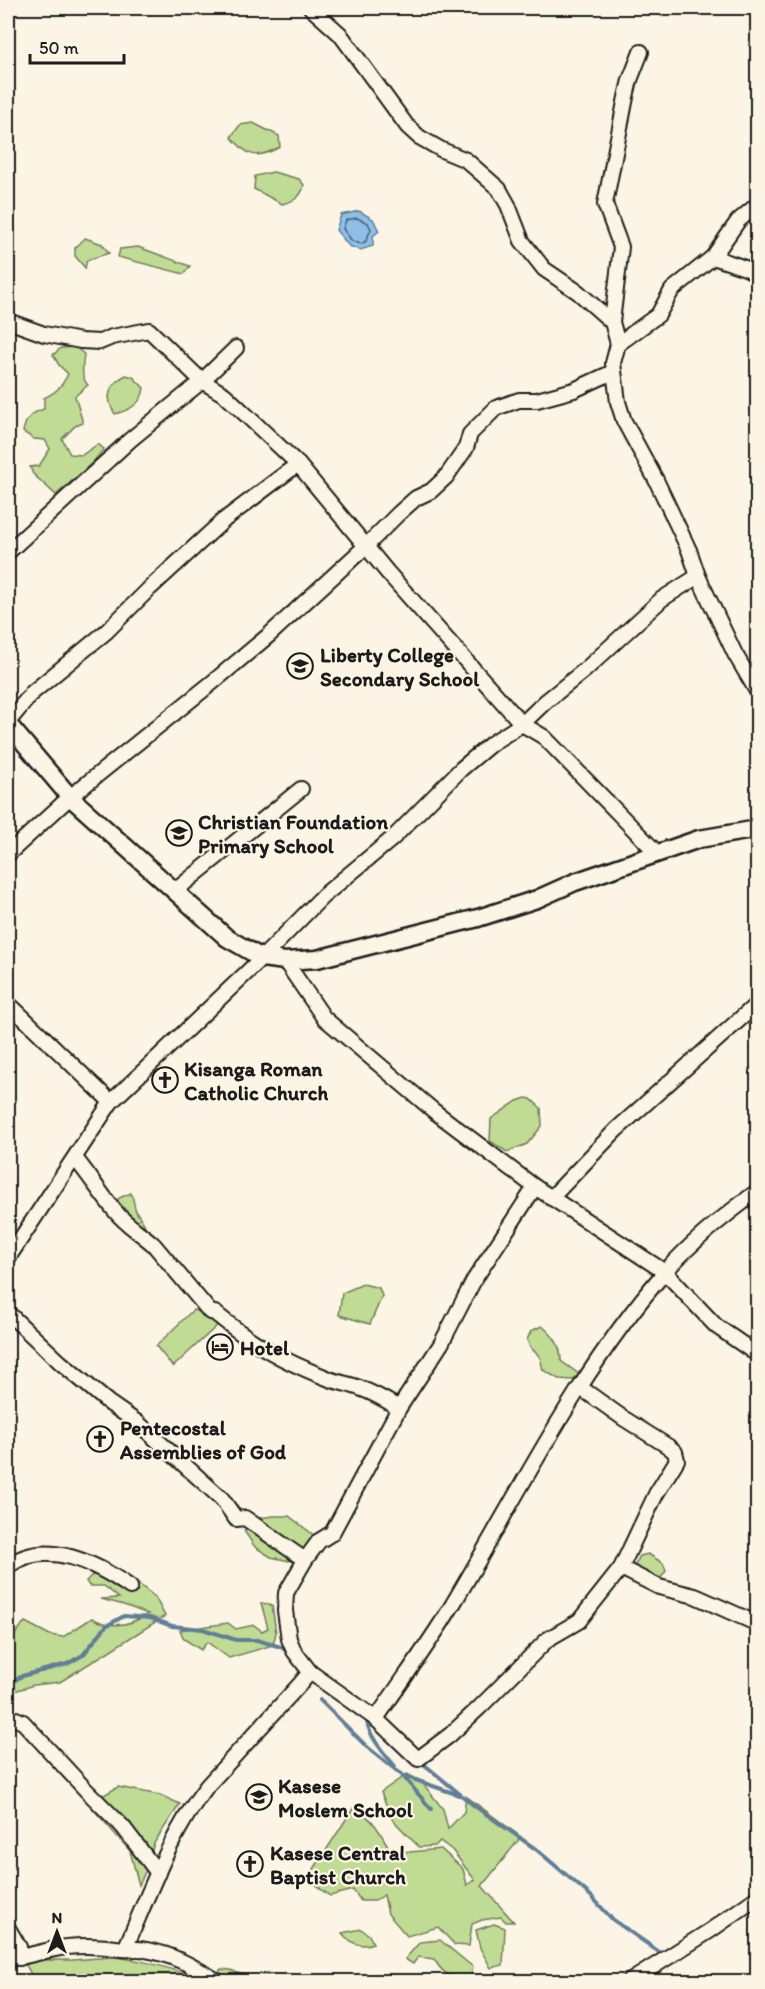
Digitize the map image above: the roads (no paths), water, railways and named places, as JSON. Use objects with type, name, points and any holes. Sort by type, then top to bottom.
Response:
[{"type":"street","points":[[311,8],[340,34],[407,126],[419,137],[466,160],[499,189],[522,241],[544,269],[578,292],[612,322]]},
{"type":"street","points":[[641,52],[626,97],[605,204],[621,247],[612,322],[618,344],[613,363],[618,402],[624,421],[680,530],[698,576],[735,654],[758,693]]},
{"type":"street","points":[[618,344],[658,315],[672,290],[713,257],[738,221],[758,204]]},
{"type":"street","points":[[713,257],[748,269],[758,275]]},
{"type":"street","points":[[8,321],[44,334],[81,341],[100,342],[112,337],[149,330],[202,381],[225,395],[298,464],[388,573],[522,724],[544,737],[657,853]]},
{"type":"street","points":[[8,552],[130,440],[202,381],[236,348]]},
{"type":"street","points":[[8,854],[70,797],[268,636],[386,525],[446,477],[466,448],[470,434],[496,408],[519,400],[537,400],[574,390],[613,372]]},
{"type":"street","points":[[298,464],[224,520],[107,631],[33,692],[8,723],[70,797],[176,890],[226,938],[262,958],[285,961],[318,959],[478,918],[537,899],[575,882],[699,839],[758,829]]},
{"type":"street","points":[[8,1258],[111,1102],[262,958],[323,896],[393,838],[461,769],[492,743],[522,724],[662,599],[698,576]]},
{"type":"street","points":[[176,890],[301,789]]},
{"type":"street","points":[[285,961],[324,1018],[434,1111],[535,1187],[665,1272],[716,1326],[758,1355]]},
{"type":"street","points":[[8,1003],[111,1102]]},
{"type":"street","points":[[551,1198],[616,1130],[758,1003]]},
{"type":"street","points":[[75,1158],[115,1211],[132,1229],[146,1236],[210,1312],[252,1342],[287,1361],[331,1380],[363,1389],[384,1398],[399,1408]]},
{"type":"street","points":[[535,1187],[474,1280],[441,1344],[399,1408],[332,1533],[319,1541],[286,1593],[285,1611],[289,1639],[294,1651],[310,1672],[376,1719],[418,1759],[457,1728],[548,1639],[579,1621],[621,1568],[656,1494],[674,1464],[677,1456],[669,1447],[622,1418],[581,1388]]},
{"type":"street","points":[[376,1719],[449,1611],[513,1497],[622,1326],[665,1272],[711,1228],[758,1191]]},
{"type":"street","points":[[8,1312],[60,1362],[109,1403],[138,1423],[222,1498],[236,1519],[245,1518],[305,1560]]},
{"type":"street","points":[[8,1566],[28,1556],[47,1554],[65,1556],[95,1565],[130,1587]]},
{"type":"street","points":[[621,1568],[659,1587],[695,1596],[758,1624]]},
{"type":"street","points":[[125,1949],[158,1873],[194,1803],[310,1672]]},
{"type":"street","points":[[16,1719],[23,1722],[123,1827],[158,1873]]},
{"type":"street","points":[[629,1982],[758,1897]]},
{"type":"street","points":[[8,1928],[19,1947],[14,1959]]},
{"type":"street","points":[[14,1959],[65,1947],[110,1946],[148,1950],[186,1963],[219,1982]]},
{"type":"water","points":[[359,211],[373,219],[379,231],[373,236],[373,246],[360,250],[349,246],[336,230],[341,215]]},
{"type":"waterway","points":[[8,1682],[67,1664],[83,1655],[106,1626],[124,1616],[150,1618],[172,1626],[203,1629],[236,1640],[257,1640],[281,1647],[291,1655]]},
{"type":"waterway","points":[[320,1700],[366,1746],[402,1775],[431,1809]]},
{"type":"waterway","points":[[367,1717],[372,1736],[395,1766]]},
{"type":"waterway","points":[[420,1761],[472,1804],[537,1850],[591,1896],[612,1919],[662,1954]]},
{"type":"waterway","points":[[404,1776],[459,1795]]},
{"type":"place","name":"Liberty College Secondary School","points":[[300,666]]},
{"type":"place","name":"Christian Foundation Primary School","points":[[179,833]]},
{"type":"place","name":"Kisanga Roman Catholic Church","points":[[165,1080]]},
{"type":"place","name":"Hotel","points":[[220,1347]]},
{"type":"place","name":"Pentecostal Assemblies of God","points":[[100,1439]]},
{"type":"place","name":"Kasese Moslem School","points":[[259,1797]]},
{"type":"place","name":"Kasese Central Baptist Church","points":[[250,1864]]}]
